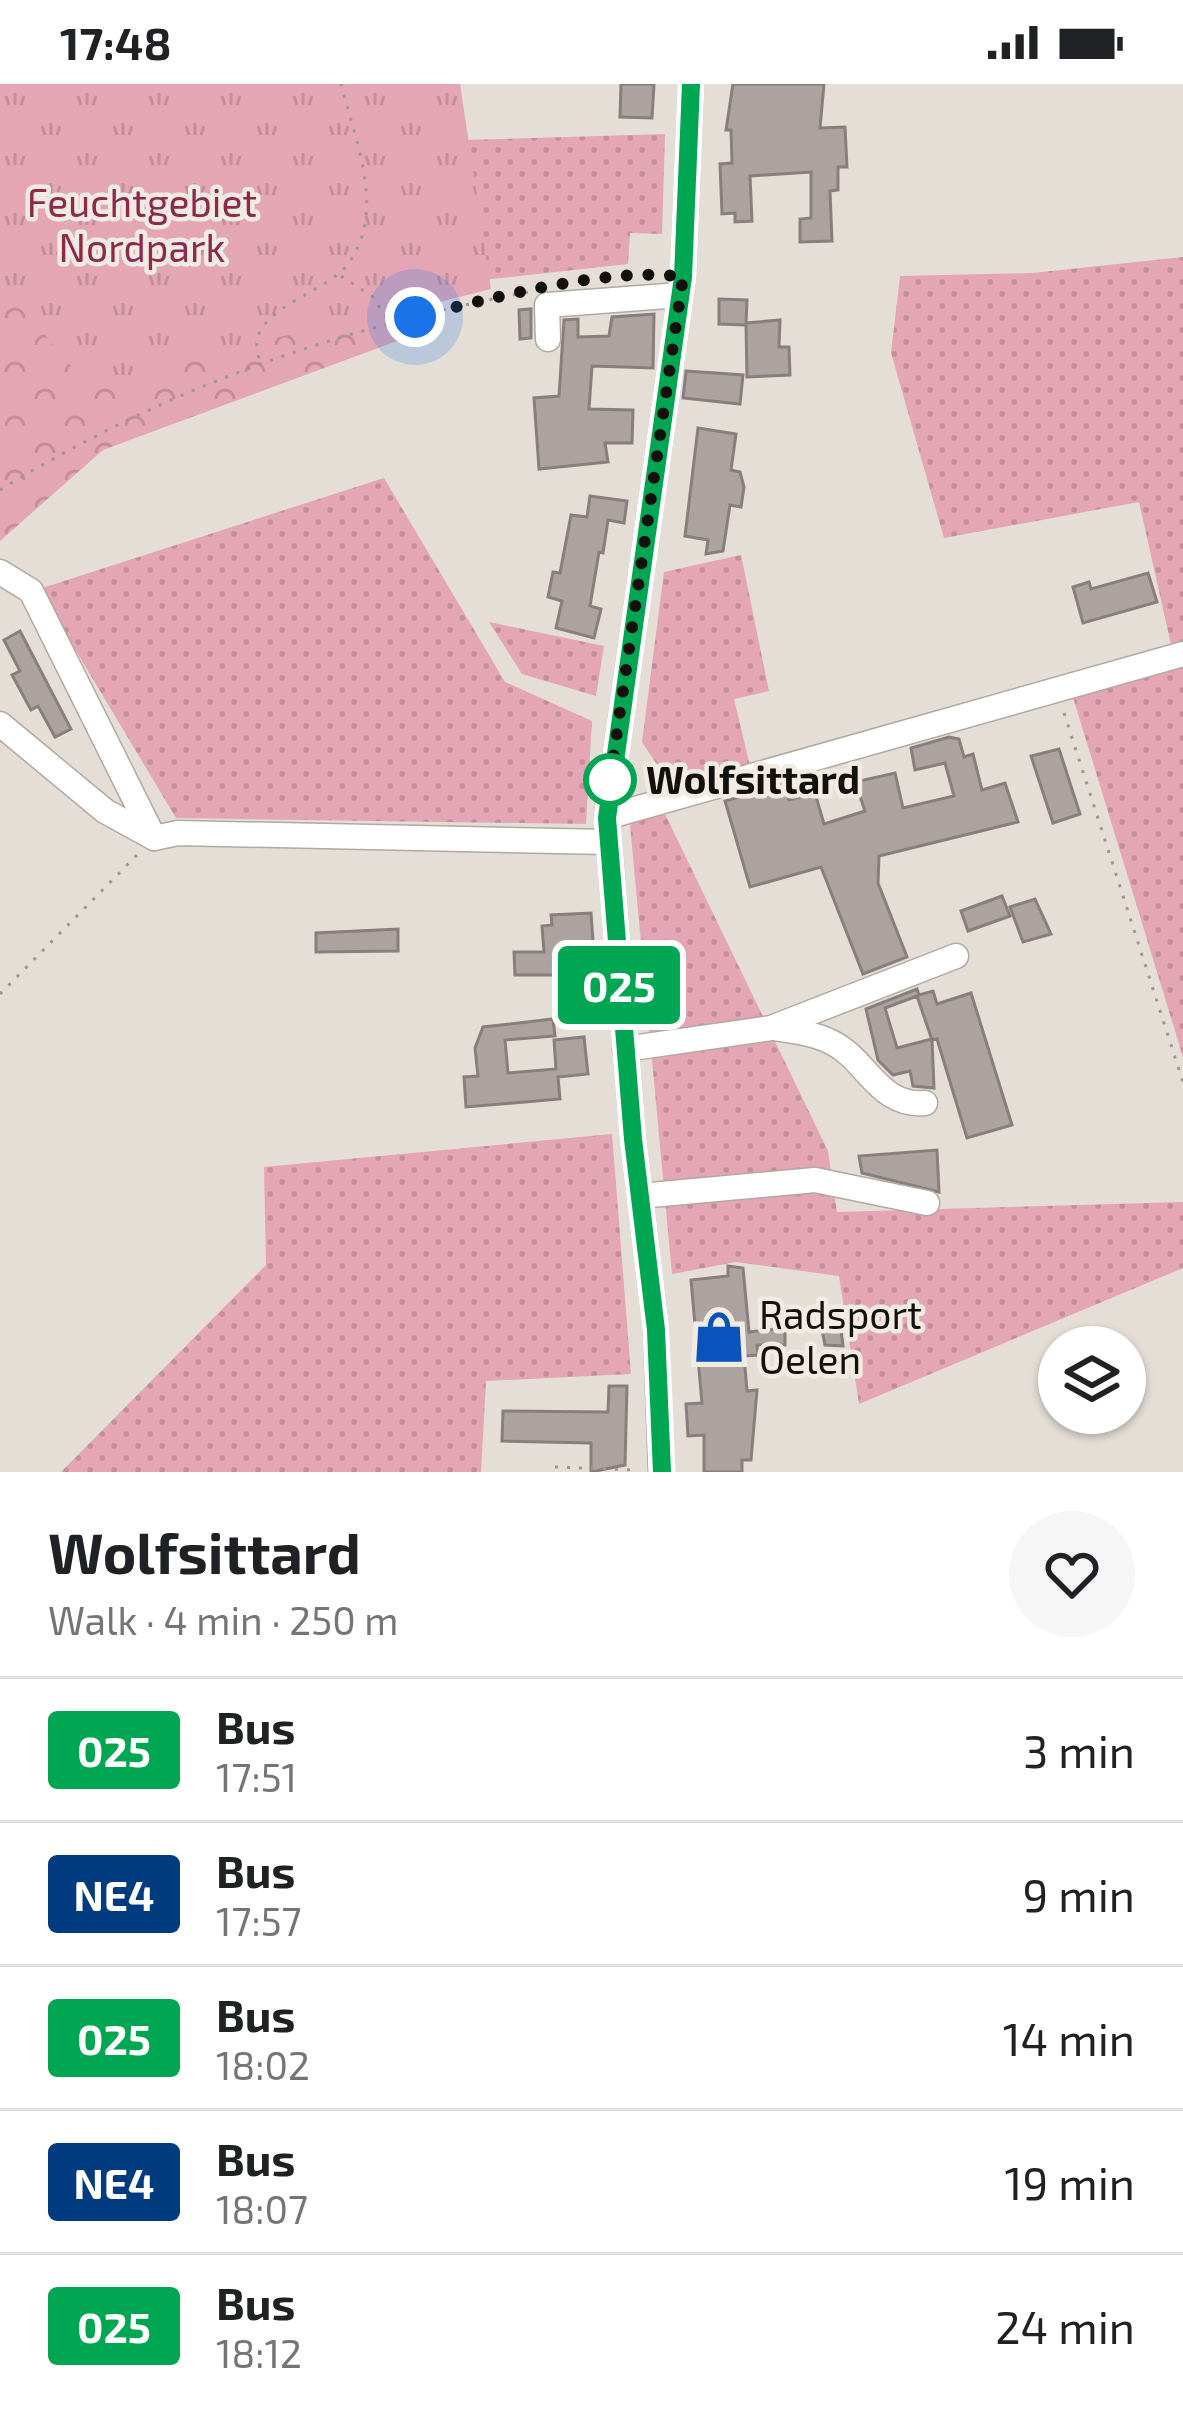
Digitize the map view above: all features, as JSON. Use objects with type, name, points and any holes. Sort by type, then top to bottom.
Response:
[{"type":"street","points":[[662,1472],[656,1330],[607,830],[680,295],[692,84]]},
{"type":"street","points":[[548,339],[548,305],[680,295]]},
{"type":"street","points":[[0,572],[31,591],[154,838]]},
{"type":"street","points":[[0,724],[105,811],[154,838],[178,833],[607,830],[1057,687],[1183,654]]},
{"type":"street","points":[[625,1049],[771,1028],[956,956]]},
{"type":"street","points":[[771,1028],[832,1042],[855,1058],[886,1094],[925,1103]]},
{"type":"street","points":[[640,1196],[815,1180],[927,1203]]},
{"type":"path","points":[[260,360],[255,343],[266,322],[337,275],[353,256],[368,213],[341,84]]},
{"type":"path","points":[[337,275],[382,306],[390,323]]},
{"type":"path","points":[[0,490],[128,417],[260,360],[390,323],[531,291]]},
{"type":"path","points":[[1057,687],[1183,1082]]},
{"type":"path","points":[[0,994],[154,838]]},
{"type":"path","points":[[555,1467],[662,1472]]},
{"type":"green space","points":[[0,84],[403,300],[405,338],[103,450],[0,541]]},
{"type":"green space","name":"Feuchtgebiet Nordpark","points":[[0,84],[460,84],[491,289],[420,307],[419,312],[250,342],[90,389],[0,280]]},
{"type":"green space","points":[[665,134],[662,234],[630,233],[628,264],[484,280],[464,140]]},
{"type":"green space","points":[[1183,257],[1183,646],[1172,649],[1139,502],[944,538],[891,353],[900,276],[1033,273]]},
{"type":"green space","points":[[384,478],[505,682],[592,721],[586,824],[176,818],[39,589]]},
{"type":"green space","points":[[741,555],[769,691],[734,699],[750,766],[672,787],[642,742],[664,572]]},
{"type":"green space","points":[[489,622],[604,646],[596,696],[522,674]]},
{"type":"green space","points":[[1183,664],[1183,1057],[1072,694]]},
{"type":"green space","points":[[664,812],[828,1151],[837,1212],[1183,1202],[1183,1268],[859,1404],[839,1276],[736,1262],[672,1274],[630,825]]},
{"type":"green space","points":[[612,1134],[631,1374],[486,1381],[481,1472],[61,1472],[266,1265],[264,1167]]},
{"type":"building","points":[[621,84],[654,84],[652,118],[620,117]]},
{"type":"building","points":[[733,84],[824,84],[820,128],[845,127],[847,167],[838,167],[838,190],[830,191],[832,241],[800,242],[800,219],[811,218],[811,172],[750,176],[752,221],[735,222],[735,213],[722,214],[720,164],[732,163],[731,130],[726,130]]},
{"type":"building","points":[[719,299],[747,300],[746,323],[780,320],[779,347],[789,347],[790,375],[747,377],[746,325],[719,324]]},
{"type":"building","points":[[531,309],[531,338],[520,339],[519,310]]},
{"type":"building","points":[[654,314],[653,368],[592,366],[589,409],[633,410],[632,443],[605,443],[608,462],[539,469],[534,398],[559,396],[564,320],[578,319],[578,337],[609,336],[612,317]]},
{"type":"building","points":[[686,371],[743,375],[740,404],[683,398]]},
{"type":"building","points":[[698,428],[736,434],[731,470],[740,472],[744,487],[741,507],[730,505],[723,551],[706,554],[708,540],[685,536]]},
{"type":"building","points":[[590,496],[627,501],[624,523],[608,520],[603,553],[599,552],[590,606],[601,609],[594,638],[556,628],[562,601],[548,597],[553,572],[560,573],[571,515],[587,517]]},
{"type":"building","points":[[1148,573],[1157,602],[1083,623],[1073,587],[1089,582],[1091,589]]},
{"type":"building","points":[[20,631],[71,729],[55,737],[38,706],[31,710],[12,675],[20,671],[4,640]]},
{"type":"building","points":[[949,737],[959,739],[964,757],[973,754],[982,790],[1005,783],[1018,822],[879,856],[878,883],[907,957],[863,974],[821,867],[750,887],[725,801],[784,784],[789,800],[815,793],[824,824],[865,811],[855,782],[895,773],[903,808],[954,796],[945,763],[915,770],[911,748]]},
{"type":"building","points":[[1059,749],[1080,814],[1053,823],[1031,756]]},
{"type":"building","points":[[1002,896],[1010,916],[968,931],[961,911]]},
{"type":"building","points":[[1035,899],[1051,934],[1023,942],[1010,907]]},
{"type":"building","points":[[591,913],[593,941],[577,942],[577,975],[515,975],[514,952],[544,952],[542,926],[552,925],[551,915]]},
{"type":"building","points":[[398,929],[398,951],[316,952],[316,933]]},
{"type":"building","points":[[917,989],[919,995],[933,991],[937,1004],[971,993],[1012,1125],[967,1138],[937,1039],[932,1040],[934,1088],[913,1086],[910,1071],[893,1075],[878,1060],[866,1009]],"holes":[[[917,996],[932,1039],[897,1048],[885,1008]]]},
{"type":"building","points":[[553,1019],[555,1036],[505,1040],[508,1073],[556,1069],[554,1040],[584,1037],[588,1074],[558,1077],[560,1099],[466,1107],[464,1077],[478,1076],[475,1048],[483,1027]]},
{"type":"building","points":[[937,1150],[939,1192],[862,1173],[859,1156]]},
{"type":"building","points":[[728,1266],[743,1268],[749,1332],[785,1328],[785,1345],[757,1345],[758,1355],[744,1356],[747,1391],[757,1390],[751,1460],[742,1460],[742,1472],[704,1472],[704,1435],[688,1436],[686,1404],[702,1403],[691,1280],[728,1276]]},
{"type":"building","points":[[822,1330],[841,1330],[843,1346],[825,1345]]},
{"type":"building","points":[[609,1386],[627,1386],[625,1465],[591,1472],[591,1443],[502,1441],[503,1411],[608,1412]]},
{"type":"bus line","name":"025","points":[[662,1472],[656,1330],[633,1139],[607,818],[614,735],[683,277],[691,84]]},
{"type":"place","name":"Wolfsittard","points":[[610,780]]},
{"type":"place","name":"Radsport Oelen","points":[[719,1337]]},
{"type":"route","points":[[415,317],[531,291],[658,273],[683,277],[610,780]]}]
